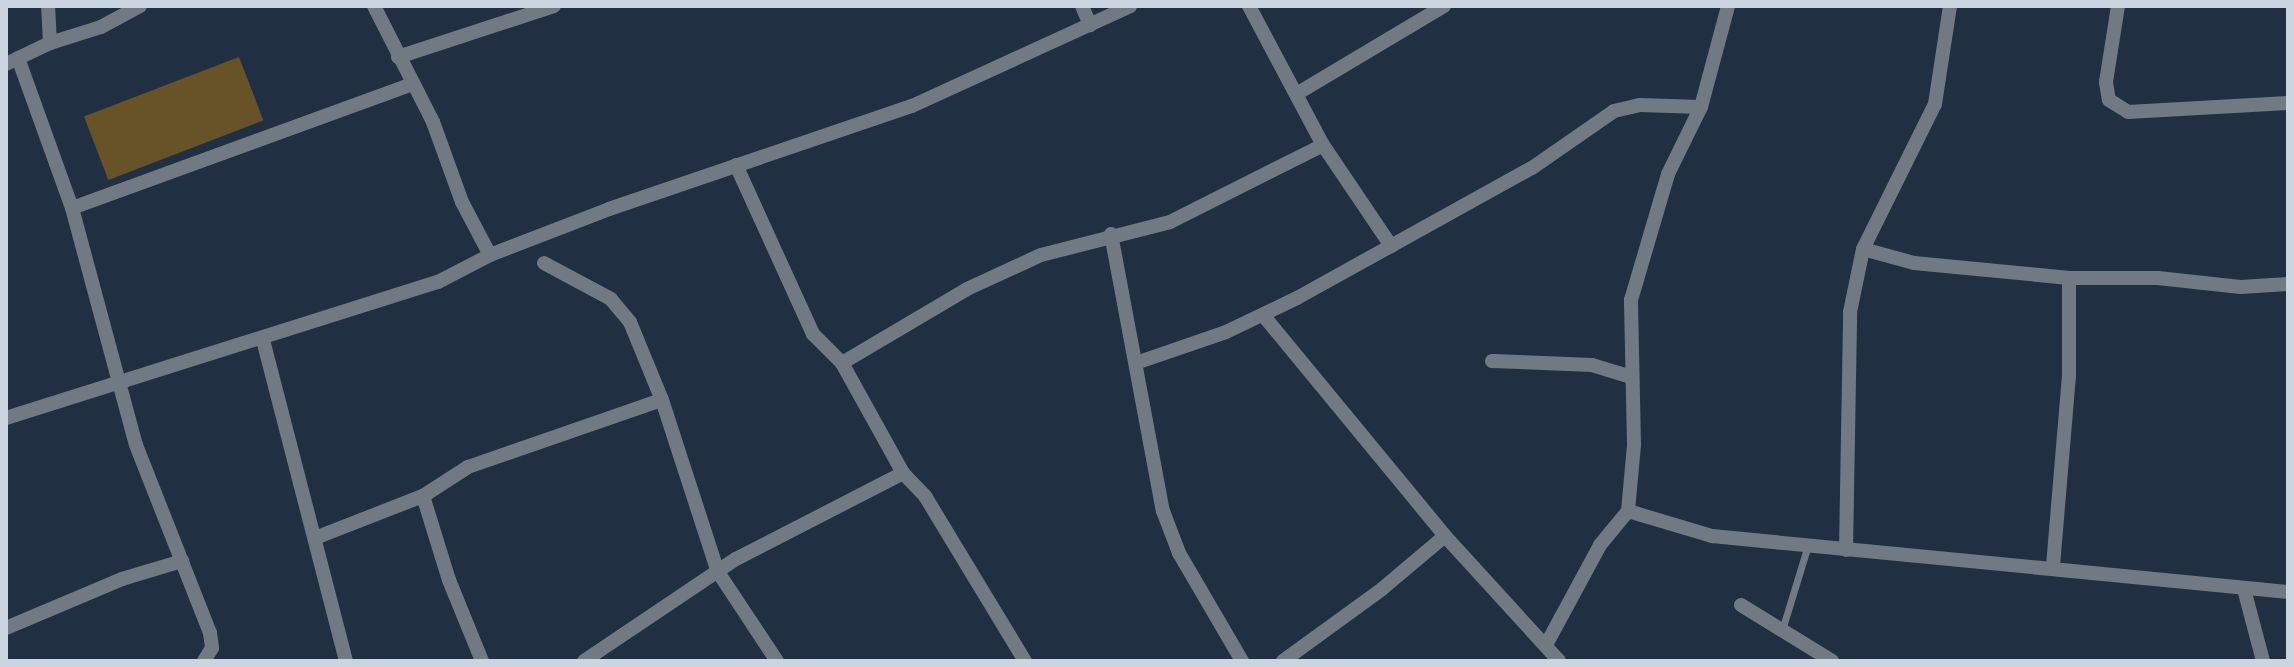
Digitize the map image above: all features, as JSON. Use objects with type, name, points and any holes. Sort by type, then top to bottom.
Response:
[{"type":"street","points":[[48,6],[50,43]]},
{"type":"street","points":[[140,6],[101,27],[50,43],[12,61],[72,208],[119,383],[161,515],[210,633],[212,648],[204,661]]},
{"type":"street","points":[[374,6],[490,255]]},
{"type":"street","points":[[398,57],[554,6]]},
{"type":"street","points":[[1082,6],[1090,25]]},
{"type":"street","points":[[6,418],[263,340],[438,282],[490,255],[736,165],[912,106],[1130,6]]},
{"type":"street","points":[[1249,6],[1323,145],[1391,246]]},
{"type":"street","points":[[1298,93],[1444,6]]},
{"type":"street","points":[[1546,645],[1600,545],[1628,511],[1634,457],[1631,300],[1668,174],[1701,107],[1728,6]]},
{"type":"street","points":[[1846,550],[1850,312],[1863,249],[1935,104],[1950,6]]},
{"type":"street","points":[[2118,6],[2106,82],[2109,100],[2128,112],[2288,103]]},
{"type":"street","points":[[72,208],[412,84]]},
{"type":"street","points":[[1136,363],[1263,315],[1532,168],[1614,111],[1640,105],[1701,107]]},
{"type":"street","points":[[842,363],[967,289],[1041,255],[1182,217],[1323,145]]},
{"type":"street","points":[[736,165],[813,334],[842,363],[903,473],[925,496],[1025,661]]},
{"type":"street","points":[[1111,234],[1163,511],[1179,553],[1242,661]]},
{"type":"street","points":[[1863,249],[1914,263],[2069,278],[2158,278],[2241,287],[2288,284]]},
{"type":"street","points":[[544,263],[611,299],[630,322],[662,400],[718,572],[777,661]]},
{"type":"street","points":[[2053,566],[2069,377],[2069,278]]},
{"type":"street","points":[[1263,315],[1445,536],[1559,661]]},
{"type":"street","points":[[263,340],[346,661]]},
{"type":"street","points":[[1492,361],[1592,365],[1631,377]]},
{"type":"street","points":[[315,538],[423,496],[468,467],[662,400]]},
{"type":"street","points":[[584,661],[718,572],[790,529],[903,473]]},
{"type":"street","points":[[423,496],[449,580],[482,661]]},
{"type":"street","points":[[1628,511],[1712,536],[2053,566],[2288,592]]},
{"type":"street","points":[[1283,661],[1382,589],[1445,536]]},
{"type":"street","points":[[6,628],[122,579],[182,561]]},
{"type":"street","points":[[2244,589],[2263,661]]},
{"type":"street","points":[[1741,605],[1832,661]]},
{"type":"lane","points":[[1782,630],[1808,545]]},
{"type":"building","points":[[239,57],[263,120],[108,180],[84,116]]}]
